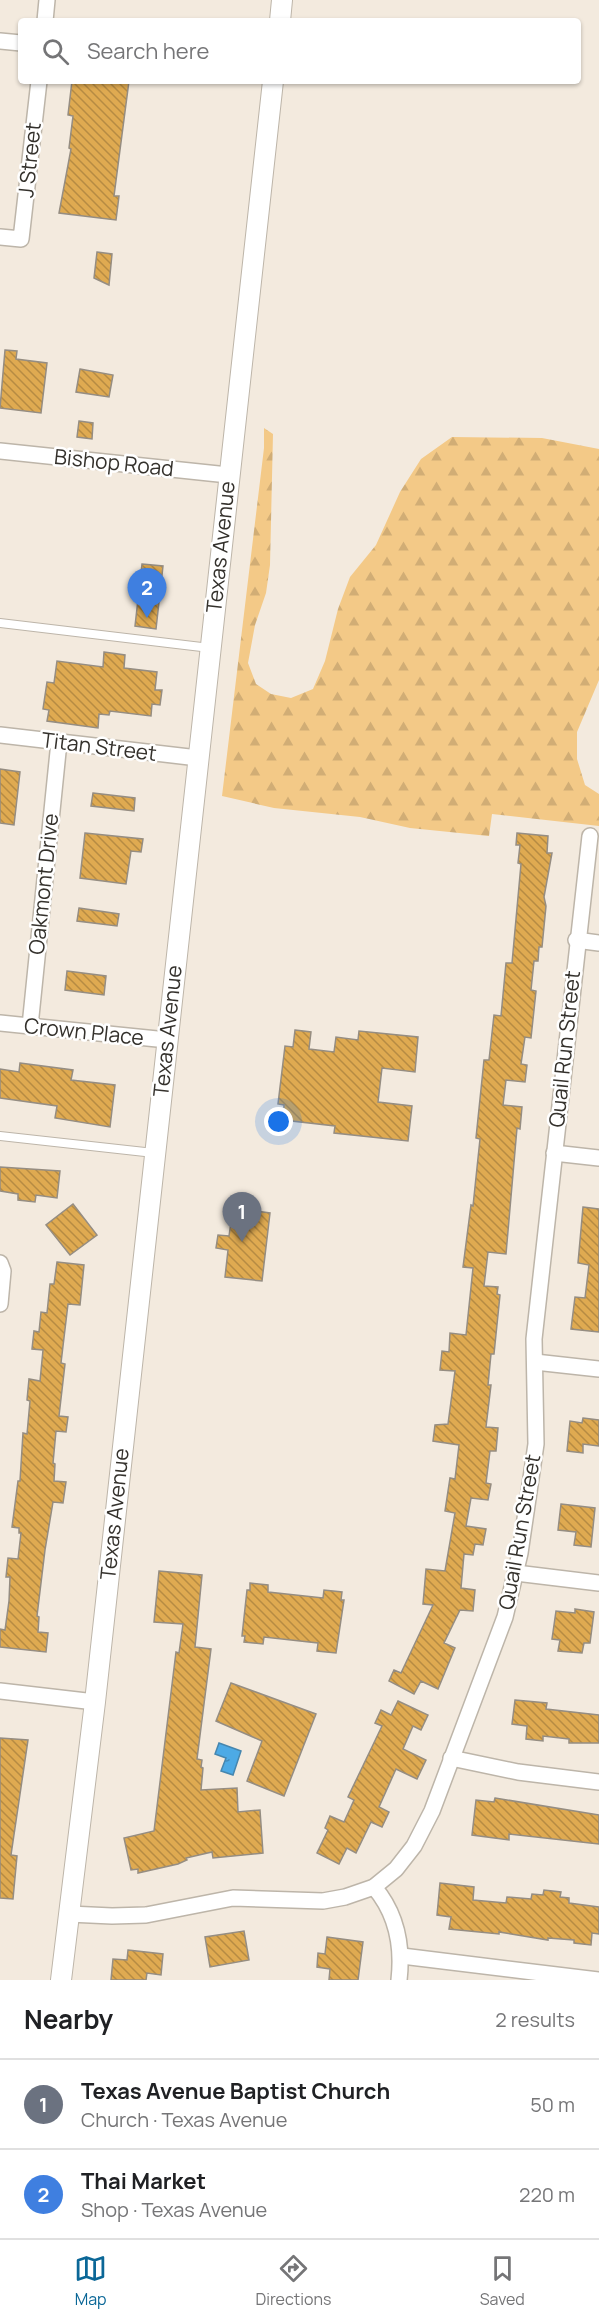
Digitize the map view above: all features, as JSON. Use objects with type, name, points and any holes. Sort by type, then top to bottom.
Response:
[{"type":"street","points":[[45,18],[48,0]]},
{"type":"street","points":[[280,18],[282,0]]},
{"type":"street","points":[[0,41],[18,43]]},
{"type":"street","name":"J Street","points":[[0,237],[21,238],[39,84]]},
{"type":"street","name":"Texas Avenue","points":[[61,1980],[95,1702],[273,84]]},
{"type":"street","name":"Bishop Road","points":[[0,451],[228,475]]},
{"type":"street","name":"Titan Street","points":[[0,735],[198,759]]},
{"type":"street","name":"Oakmont Drive","points":[[30,1026],[59,742]]},
{"type":"street","name":"Quail Run Street","points":[[69,1914],[146,1915],[233,1898],[323,1901],[345,1897],[374,1887],[396,1869],[414,1846],[432,1811],[504,1617],[516,1574],[536,1444],[534,1339],[576,940],[590,836]]},
{"type":"street","points":[[576,940],[599,943]]},
{"type":"street","name":"Crown Place","points":[[0,1023],[167,1040]]},
{"type":"street","points":[[554,1153],[599,1158]]},
{"type":"street","points":[[0,1304],[3,1257]]},
{"type":"street","points":[[535,1362],[599,1370]]},
{"type":"street","points":[[516,1574],[599,1583]]},
{"type":"street","points":[[0,1691],[95,1702]]},
{"type":"street","points":[[451,1758],[518,1772],[599,1782]]},
{"type":"street","points":[[374,1887],[387,1902],[400,1940],[402,1956],[399,1980]]},
{"type":"street","points":[[402,1956],[598,1980]]},
{"type":"lane","points":[[0,623],[210,648]]},
{"type":"lane","points":[[0,1136],[155,1153]]},
{"type":"green space","points":[[264,428],[273,434],[270,565],[266,593],[255,625],[248,663],[256,684],[271,694],[291,698],[313,689],[325,661],[338,609],[350,577],[376,545],[400,492],[421,459],[452,437],[542,438],[599,449],[599,680],[577,732],[577,759],[585,785],[599,794],[599,826],[492,814],[489,836],[410,828],[360,817],[274,808],[222,796],[264,448]]},
{"type":"water","points":[[219,1743],[241,1751],[233,1775],[221,1771],[226,1758],[215,1754]]},
{"type":"building","points":[[72,84],[129,84],[114,196],[119,196],[116,220],[59,213],[71,149],[69,148],[73,116],[68,115]]},
{"type":"building","points":[[97,252],[112,254],[109,285],[94,278]]},
{"type":"building","points":[[5,350],[17,351],[16,359],[47,363],[41,413],[0,408]]},
{"type":"building","points":[[80,369],[113,375],[109,397],[76,392]]},
{"type":"building","points":[[79,421],[93,423],[92,439],[77,437]]},
{"type":"building","points":[[142,564],[163,566],[156,629],[135,626]]},
{"type":"building","points":[[104,652],[125,655],[124,668],[157,672],[155,690],[162,690],[160,705],[152,704],[151,716],[110,711],[109,715],[99,714],[98,728],[47,721],[49,710],[43,709],[47,682],[54,683],[57,661],[103,667]]},
{"type":"building","points":[[0,769],[20,772],[14,825],[0,823]]},
{"type":"building","points":[[93,793],[135,798],[134,811],[91,806]]},
{"type":"building","points":[[85,833],[143,839],[141,852],[131,851],[126,884],[80,878]]},
{"type":"building","points":[[517,833],[548,836],[547,853],[552,853],[544,897],[546,906],[542,947],[539,947],[538,961],[534,961],[531,990],[536,991],[531,1038],[525,1037],[521,1064],[527,1065],[525,1082],[506,1080],[503,1105],[522,1107],[520,1129],[517,1128],[506,1254],[488,1252],[484,1286],[498,1287],[497,1294],[500,1295],[494,1354],[491,1354],[488,1385],[491,1385],[486,1427],[498,1428],[496,1451],[490,1451],[486,1483],[491,1484],[488,1500],[471,1498],[466,1526],[486,1529],[483,1545],[475,1544],[473,1555],[464,1554],[461,1588],[475,1590],[473,1611],[460,1610],[444,1643],[455,1648],[438,1689],[421,1681],[414,1694],[389,1681],[394,1670],[401,1673],[433,1605],[423,1604],[426,1569],[445,1571],[455,1513],[445,1511],[450,1478],[455,1479],[459,1445],[433,1441],[435,1425],[448,1424],[455,1371],[440,1370],[442,1351],[449,1352],[450,1333],[466,1335],[473,1268],[463,1267],[471,1205],[473,1206],[480,1139],[476,1138],[484,1060],[489,1060],[494,1015],[501,1016],[506,963],[512,963],[521,864],[518,863],[520,845],[516,845]]},
{"type":"building","points":[[79,908],[119,914],[117,926],[77,921]]},
{"type":"building","points":[[67,971],[106,976],[104,995],[65,990]]},
{"type":"building","points":[[295,1030],[311,1032],[309,1049],[334,1052],[336,1037],[358,1040],[359,1031],[418,1037],[415,1072],[382,1068],[378,1102],[412,1106],[408,1141],[334,1133],[335,1126],[283,1120],[284,1105],[278,1104],[285,1046],[293,1047]]},
{"type":"building","points":[[20,1063],[73,1070],[71,1080],[115,1085],[110,1127],[55,1118],[57,1106],[0,1098],[0,1069],[19,1072]]},
{"type":"building","points":[[0,1167],[60,1171],[57,1198],[36,1195],[35,1202],[18,1200],[18,1194],[0,1191]]},
{"type":"building","points":[[73,1204],[97,1235],[70,1255],[46,1225]]},
{"type":"building","points":[[583,1207],[599,1209],[599,1332],[571,1329],[575,1297],[585,1298],[589,1265],[578,1263]]},
{"type":"building","points":[[233,1208],[270,1213],[262,1281],[225,1277],[228,1250],[216,1248],[218,1235],[229,1236]]},
{"type":"building","points":[[57,1262],[84,1265],[80,1305],[68,1304],[61,1363],[65,1364],[59,1416],[68,1417],[66,1432],[56,1431],[53,1463],[55,1464],[54,1481],[66,1482],[63,1503],[53,1502],[37,1616],[39,1617],[38,1632],[48,1633],[46,1652],[0,1647],[0,1629],[5,1630],[9,1601],[10,1577],[6,1577],[8,1558],[18,1559],[21,1533],[19,1533],[19,1528],[12,1527],[18,1481],[20,1481],[23,1433],[27,1434],[29,1379],[40,1381],[43,1350],[32,1349],[34,1331],[39,1332],[41,1312],[47,1313],[50,1284],[54,1284]]},
{"type":"building","points":[[583,1418],[599,1420],[599,1446],[583,1444],[583,1453],[567,1451],[570,1421],[582,1423]]},
{"type":"building","points":[[561,1504],[595,1508],[591,1547],[574,1545],[576,1532],[558,1530]]},
{"type":"building","points":[[159,1571],[202,1575],[195,1647],[211,1649],[197,1759],[202,1760],[201,1790],[237,1788],[238,1812],[260,1810],[263,1853],[213,1858],[212,1852],[186,1858],[187,1860],[178,1864],[138,1873],[138,1869],[131,1870],[124,1838],[154,1831],[176,1652],[179,1653],[183,1624],[154,1622]]},
{"type":"building","points":[[250,1583],[268,1585],[268,1592],[323,1598],[324,1590],[342,1592],[341,1600],[344,1600],[336,1653],[317,1651],[318,1643],[264,1637],[263,1644],[244,1642],[245,1636],[242,1636],[247,1590],[250,1590]]},
{"type":"building","points":[[575,1609],[594,1612],[590,1643],[584,1643],[582,1653],[558,1651],[560,1640],[552,1639],[556,1611],[575,1613]]},
{"type":"building","points":[[231,1683],[316,1714],[284,1796],[247,1781],[262,1741],[216,1721]]},
{"type":"building","points":[[515,1700],[547,1703],[546,1709],[599,1715],[599,1743],[569,1743],[569,1739],[543,1736],[543,1741],[526,1739],[527,1726],[512,1724]]},
{"type":"building","points":[[398,1701],[428,1715],[421,1730],[413,1726],[403,1749],[426,1760],[417,1779],[396,1769],[379,1807],[389,1812],[382,1827],[371,1822],[356,1853],[347,1848],[339,1864],[317,1853],[328,1830],[325,1828],[330,1816],[344,1822],[354,1800],[348,1797],[382,1726],[375,1723],[381,1710],[391,1715]]},
{"type":"building","points":[[0,1738],[28,1740],[11,1855],[17,1856],[13,1899],[0,1898]]},
{"type":"building","points":[[495,1798],[599,1815],[599,1844],[509,1834],[509,1840],[472,1835],[476,1800],[494,1802]]},
{"type":"building","points":[[440,1883],[474,1887],[473,1900],[506,1903],[507,1897],[531,1899],[532,1894],[543,1895],[544,1890],[561,1892],[560,1897],[569,1898],[569,1903],[599,1907],[599,1934],[592,1933],[591,1945],[574,1943],[574,1940],[548,1938],[548,1940],[499,1932],[499,1934],[449,1929],[451,1917],[437,1915]]},
{"type":"building","points":[[244,1931],[249,1960],[210,1967],[205,1937]]},
{"type":"building","points":[[327,1937],[363,1942],[358,1980],[329,1980],[330,1969],[317,1967],[318,1953],[325,1954]]},
{"type":"building","points":[[128,1950],[163,1954],[161,1975],[147,1973],[146,1980],[111,1980],[113,1959],[127,1960]]},
{"type":"place","name":"Thai Market","points":[[147,618]]},
{"type":"place","name":"Texas Avenue Baptist Church","points":[[242,1242]]}]
